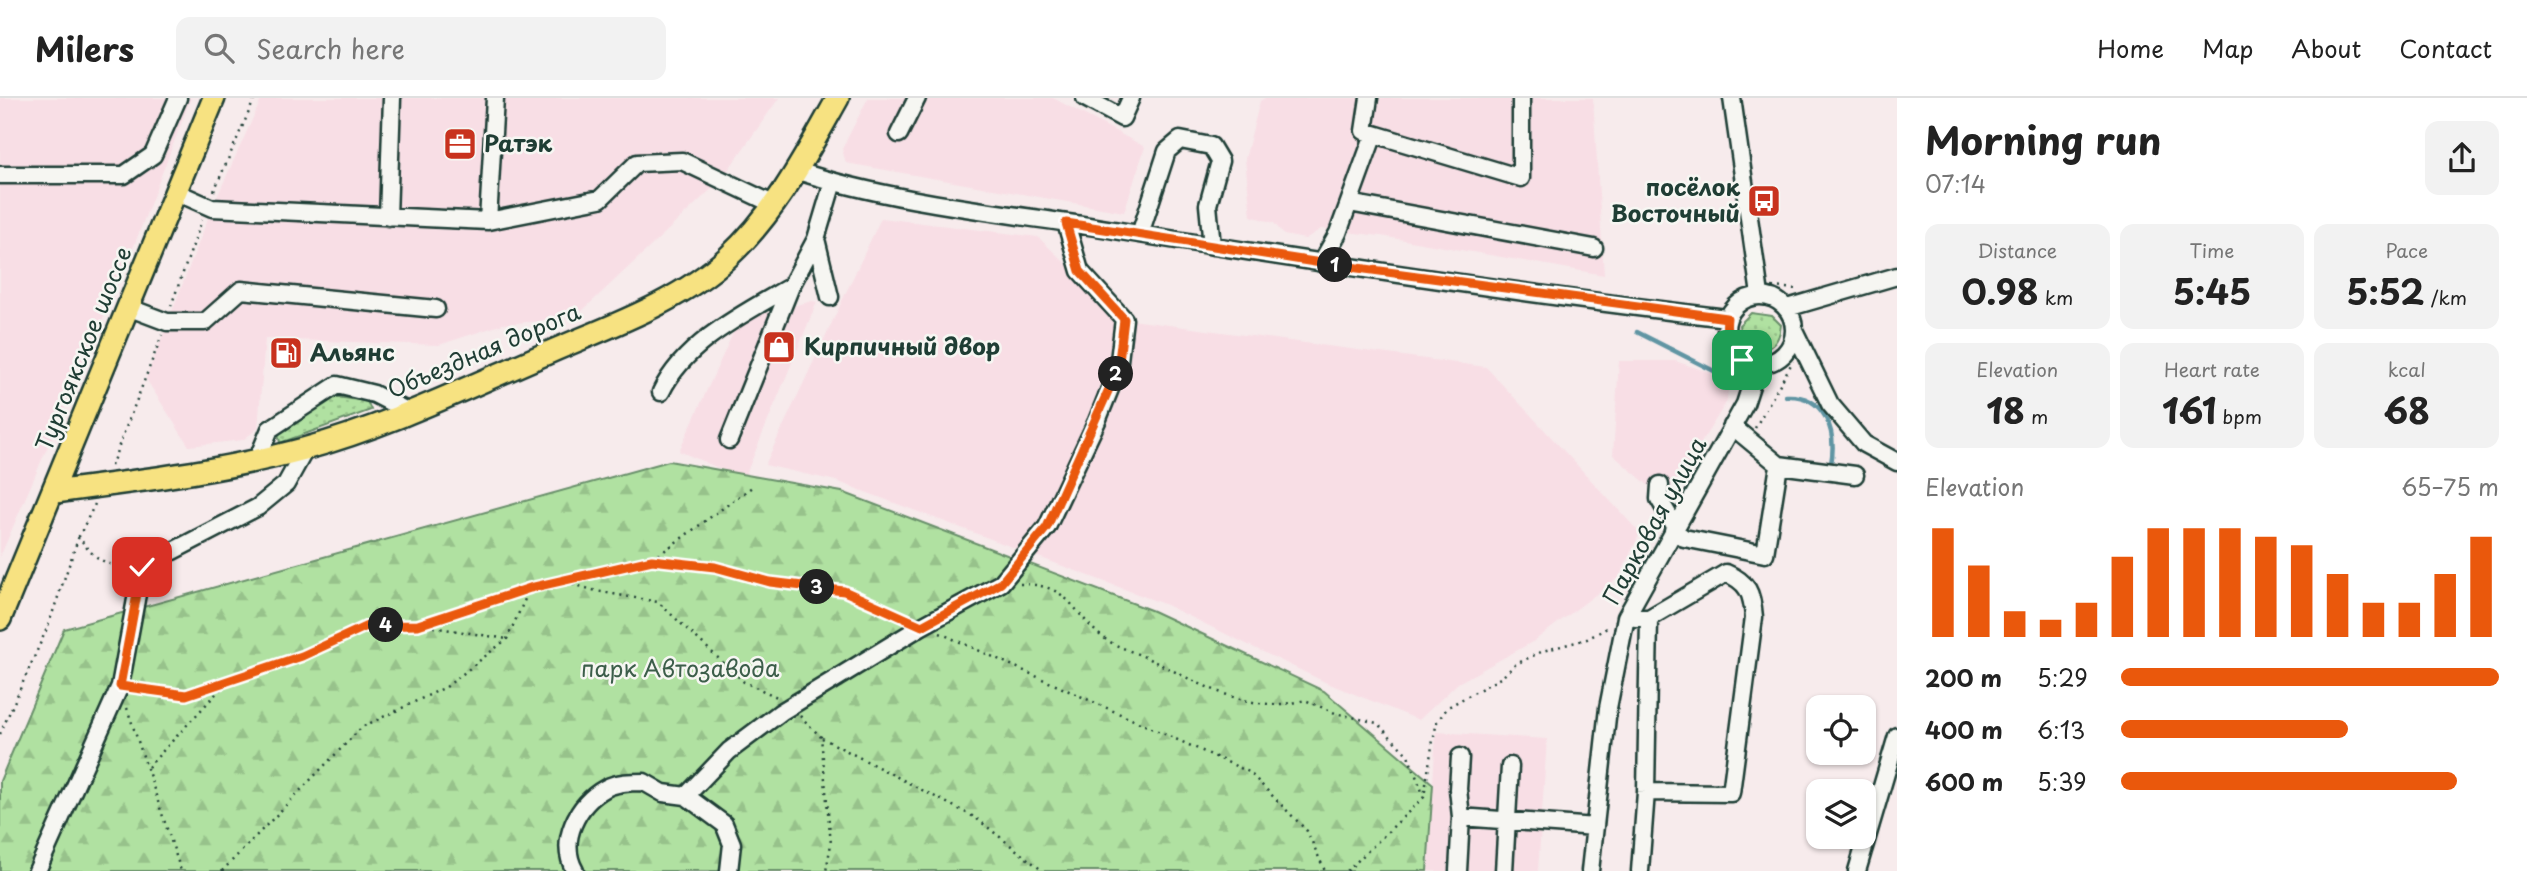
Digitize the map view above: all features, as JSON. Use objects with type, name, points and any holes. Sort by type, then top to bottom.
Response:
[{"type":"main road","name":"Тургоякское шоссе","points":[[0,619],[214,98]]},
{"type":"main road","name":"Объездная дорога","points":[[54,492],[257,460],[306,449],[409,412],[624,321],[690,286],[726,259],[775,205],[798,171],[838,98]]},
{"type":"street","points":[[0,175],[124,175],[153,155],[178,98]]},
{"type":"street","points":[[388,217],[392,98]]},
{"type":"street","points":[[488,221],[495,98]]},
{"type":"street","points":[[899,134],[917,98]]},
{"type":"street","points":[[1085,98],[1122,118],[1131,98]]},
{"type":"street","points":[[1369,98],[1364,131],[1521,178],[1521,98]]},
{"type":"street","points":[[1732,98],[1759,290]]},
{"type":"street","points":[[1321,263],[1338,233],[1374,134]]},
{"type":"street","points":[[1140,234],[1167,151],[1180,140],[1211,146],[1220,161],[1208,205],[1212,246]]},
{"type":"street","points":[[176,192],[207,207],[488,221],[600,200],[637,163],[682,161],[775,205]]},
{"type":"street","points":[[798,171],[833,182],[1066,223],[1321,263],[1727,318]]},
{"type":"street","points":[[729,440],[791,286],[816,239],[833,182]]},
{"type":"street","points":[[1349,202],[1594,248]]},
{"type":"street","points":[[686,796],[729,751],[781,712],[922,626],[1001,583],[1047,527],[1118,369],[1124,319],[1080,271],[1066,223]]},
{"type":"street","points":[[816,239],[830,297]]},
{"type":"street","points":[[1787,308],[1897,276]]},
{"type":"street","points":[[661,392],[671,371],[730,323],[791,286]]},
{"type":"street","points":[[130,308],[167,322],[205,322],[241,290],[436,309]]},
{"type":"street","points":[[1759,290],[1787,308],[1793,319],[1795,332],[1830,404],[1864,444],[1896,462]]},
{"type":"street","points":[[1759,290],[1734,306],[1727,318],[1725,334],[1731,348],[1742,360],[1758,365],[1778,359],[1792,343],[1795,332]]},
{"type":"street","name":"Парковая улица","points":[[1590,871],[1608,708],[1637,618],[1674,528],[1745,404],[1758,365]]},
{"type":"street","points":[[257,460],[270,429],[337,385],[373,394],[409,412]]},
{"type":"street","points":[[1732,426],[1779,465],[1854,475]]},
{"type":"street","points":[[37,871],[120,686],[142,567],[258,507],[286,484],[306,449]]},
{"type":"street","points":[[1660,485],[1659,499],[1674,528],[1685,538],[1765,554],[1779,465]]},
{"type":"street","points":[[1640,871],[1646,792],[1637,618],[1726,573],[1743,581],[1752,598],[1754,617],[1731,793],[1646,792]]},
{"type":"street","points":[[1857,871],[1897,736]]},
{"type":"street","points":[[1458,871],[1460,757]]},
{"type":"street","points":[[1504,871],[1510,766]]},
{"type":"street","points":[[575,871],[568,859],[568,839],[578,815],[608,787],[644,782],[663,793],[686,796],[724,824],[732,844],[729,871]]},
{"type":"street","points":[[1461,817],[1595,827]]},
{"type":"path","points":[[0,734],[48,626],[79,536],[104,486],[167,322],[174,295],[207,207],[239,140],[255,98]]},
{"type":"path","points":[[1759,290],[1798,289]]},
{"type":"path","points":[[652,560],[752,487]]},
{"type":"path","points":[[79,536],[88,553],[121,567],[142,567]]},
{"type":"path","points":[[418,625],[530,588],[652,560],[715,567],[770,582],[844,591],[970,644],[1249,772],[1307,831],[1325,871]]},
{"type":"path","points":[[563,581],[596,591],[658,602],[744,682],[795,705],[802,718],[821,737],[976,818],[1043,871]]},
{"type":"path","points":[[1001,583],[1041,584],[1075,604],[1102,637],[1234,699],[1290,705],[1305,700],[1335,713],[1377,723],[1408,755],[1424,797]]},
{"type":"path","points":[[222,871],[362,727],[446,687],[507,639],[530,588]]},
{"type":"path","points":[[1347,871],[1424,797],[1437,722],[1448,707],[1502,677],[1516,664],[1637,618]]},
{"type":"path","points":[[181,871],[120,686],[186,695],[302,656],[367,626],[418,625],[507,639]]},
{"type":"path","points":[[147,768],[229,680]]},
{"type":"path","points":[[821,737],[831,844],[826,871]]},
{"type":"shaded area","points":[[0,98],[191,98],[132,251],[0,557]]},
{"type":"shaded area","points":[[262,98],[779,98],[721,180],[582,311],[540,321],[503,324],[439,345],[265,339],[258,428],[243,440],[189,446],[146,379],[212,208]]},
{"type":"shaded area","points":[[868,98],[1053,98],[1145,147],[1124,212],[846,163],[842,149]]},
{"type":"shaded area","points":[[1265,98],[1593,98],[1604,275],[1381,236],[1321,229],[1305,239],[1284,235],[1274,223],[1251,216],[1245,159],[1260,101]]},
{"type":"shaded area","points":[[881,218],[1038,237],[1124,319],[1486,367],[1640,533],[1619,577],[1534,641],[1458,683],[1419,720],[1327,683],[1164,604],[836,481],[765,465]]},
{"type":"shaded area","points":[[817,302],[744,479],[679,451],[739,320]]},
{"type":"shaded area","points":[[1619,361],[1675,361],[1729,379],[1727,401],[1675,485],[1648,485],[1613,455]]},
{"type":"shaded area","points":[[1436,732],[1547,739],[1538,871],[1428,871]]},
{"type":"green space","points":[[1751,313],[1772,316],[1781,325],[1777,340],[1767,348],[1755,349],[1741,343],[1739,325]]},
{"type":"green space","points":[[328,396],[367,401],[371,410],[280,443],[278,433]]},
{"type":"green space","name":"парк Автозавода","points":[[669,461],[842,492],[1153,611],[1324,691],[1433,784],[1427,871],[0,871],[0,781],[64,629]]},
{"type":"waterway","points":[[1637,332],[1720,374]]},
{"type":"waterway","points":[[1786,396],[1810,401],[1825,417],[1832,439],[1831,464]]},
{"type":"place","name":"Ратэк","points":[[460,144]]},
{"type":"place","name":"посёлок Восточный","points":[[1764,201]]},
{"type":"place","name":"Кирпичный двор","points":[[779,347]]},
{"type":"place","name":"Альянс","points":[[286,353]]},
{"type":"route","points":[[142,567],[120,686],[186,695],[302,656],[367,626],[418,625],[530,588],[652,560],[715,567],[770,582],[844,591],[922,626],[1001,583],[1047,527],[1097,421],[1118,369],[1124,319],[1080,271],[1066,223],[1321,263],[1727,318],[1725,334],[1731,348],[1742,360]]}]
